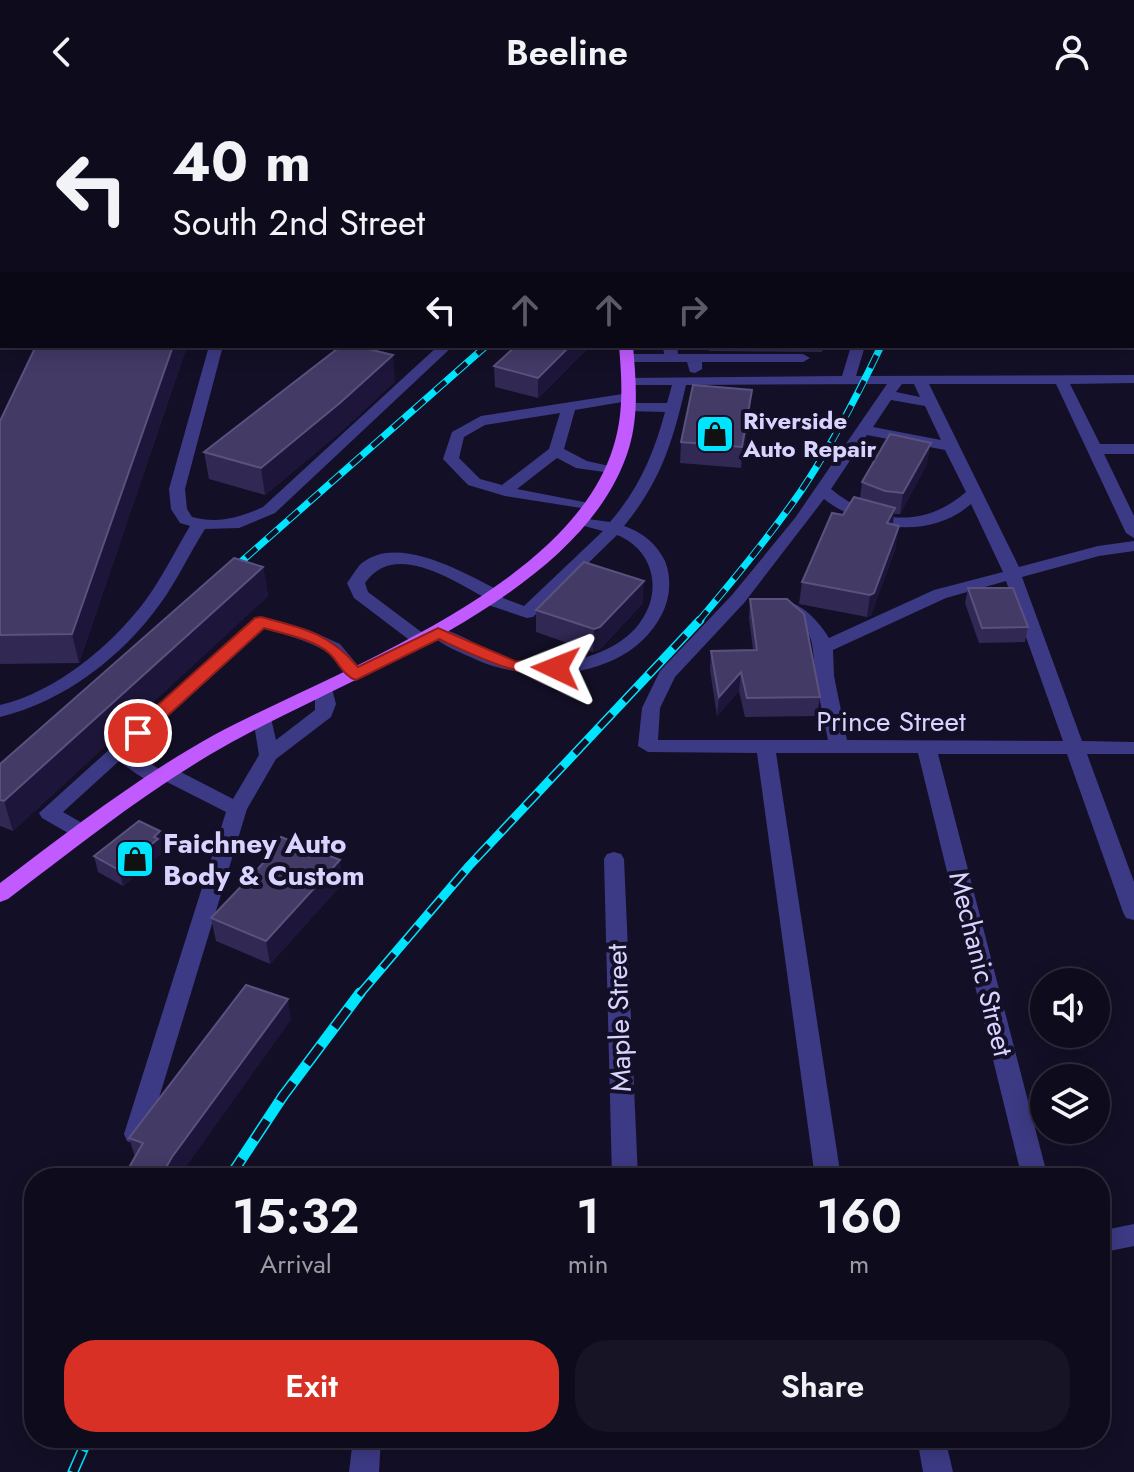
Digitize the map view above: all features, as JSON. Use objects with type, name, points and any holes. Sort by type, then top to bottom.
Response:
[{"type":"main road","points":[[0,894],[162,775],[263,718],[430,637],[493,598],[583,513],[612,471],[621,448],[629,395],[627,352]]},
{"type":"street","points":[[1134,268],[1134,279]]},
{"type":"street","points":[[215,348],[177,489],[179,509],[186,520],[223,527],[245,523],[269,510],[444,348]]},
{"type":"street","points":[[848,379],[857,348]]},
{"type":"street","points":[[627,352],[671,352],[694,358],[803,358]]},
{"type":"street","points":[[694,358],[697,381]]},
{"type":"street","points":[[839,749],[825,676],[824,647],[815,626],[802,614],[775,603],[740,596],[822,489],[898,379]]},
{"type":"street","points":[[919,379],[1013,575],[1134,912]]},
{"type":"street","points":[[1061,379],[1133,528]]},
{"type":"street","points":[[680,381],[660,454],[642,489],[612,529],[569,576],[527,613],[419,560],[384,559],[369,565],[356,583],[360,594],[430,637],[512,666],[556,668],[592,663],[618,650],[648,625],[662,597],[660,572],[652,552],[637,537],[612,529],[583,513],[474,482],[451,459],[457,435],[481,421],[629,395],[680,381],[1134,379]]},
{"type":"street","points":[[629,395],[673,408]]},
{"type":"street","points":[[888,395],[931,403]]},
{"type":"street","points":[[505,491],[529,469],[556,451],[569,407]]},
{"type":"street","points":[[862,430],[951,446]]},
{"type":"street","points":[[1095,449],[1134,449]]},
{"type":"street","points":[[556,451],[582,465],[612,471]]},
{"type":"street","points":[[822,489],[842,506],[862,514],[915,522],[937,518],[957,508],[974,493]]},
{"type":"street","points":[[0,711],[12,709],[71,679],[114,646],[153,603],[200,524]]},
{"type":"street","points":[[824,647],[940,594],[1098,551],[1134,546]]},
{"type":"street","name":"Prince Street","points":[[740,596],[667,675],[651,708],[648,746],[1134,748]]},
{"type":"street","points":[[82,832],[49,813],[261,622],[303,634],[334,648],[356,674]]},
{"type":"street","points":[[136,1134],[237,809],[269,755],[324,713],[327,704],[324,689]]},
{"type":"street","points":[[263,718],[269,755]]},
{"type":"street","points":[[766,748],[827,1168]]},
{"type":"street","name":"Mechanic Street","points":[[927,749],[1032,1168]]},
{"type":"street","points":[[117,751],[237,809]]},
{"type":"street","name":"Maple Street","points":[[614,859],[625,1168]]},
{"type":"street","points":[[1110,1240],[1134,1235]]},
{"type":"street","points":[[364,1472],[366,1448]]},
{"type":"street","points":[[933,1448],[938,1472]]},
{"type":"building","points":[[35,348],[172,348],[72,634],[0,635],[0,421]]},
{"type":"building","points":[[338,348],[364,348],[393,355],[261,468],[204,452]]},
{"type":"building","points":[[514,348],[568,348],[538,378],[494,366]]},
{"type":"building","points":[[693,385],[752,390],[742,447],[681,442]]},
{"type":"building","points":[[890,434],[931,443],[903,493],[885,491],[862,482]]},
{"type":"building","points":[[854,497],[895,508],[887,523],[899,526],[874,593],[870,595],[802,582],[832,513],[843,515]]},
{"type":"building","points":[[234,558],[263,567],[4,801],[0,800],[0,764]]},
{"type":"building","points":[[584,562],[644,581],[600,627],[594,629],[536,610]]},
{"type":"building","points":[[968,588],[1013,588],[1028,627],[982,628]]},
{"type":"building","points":[[750,599],[787,599],[804,614],[820,697],[747,698],[741,672],[719,697],[711,651],[757,650]]},
{"type":"building","points":[[139,821],[160,831],[154,837],[158,839],[119,870],[94,856]]},
{"type":"building","points":[[281,837],[340,860],[266,941],[211,918],[270,856],[265,854]]},
{"type":"building","points":[[246,985],[288,999],[166,1168],[129,1168],[143,1143],[129,1138]]},
{"type":"railway","points":[[225,576],[484,348]]},
{"type":"railway","points":[[698,622],[801,491],[844,420],[880,348]]},
{"type":"railway","points":[[359,995],[469,866],[700,620]]},
{"type":"railway","points":[[236,1168],[283,1096],[360,993]]},
{"type":"railway","points":[[73,1472],[84,1448]]},
{"type":"place","name":"Riverside Auto Repair","points":[[715,434]]},
{"type":"place","name":"Faichney Auto Body & Custom","points":[[135,859]]},
{"type":"route","points":[[138,733],[261,622],[303,634],[334,648],[356,674],[438,633],[512,666],[556,668]]}]
